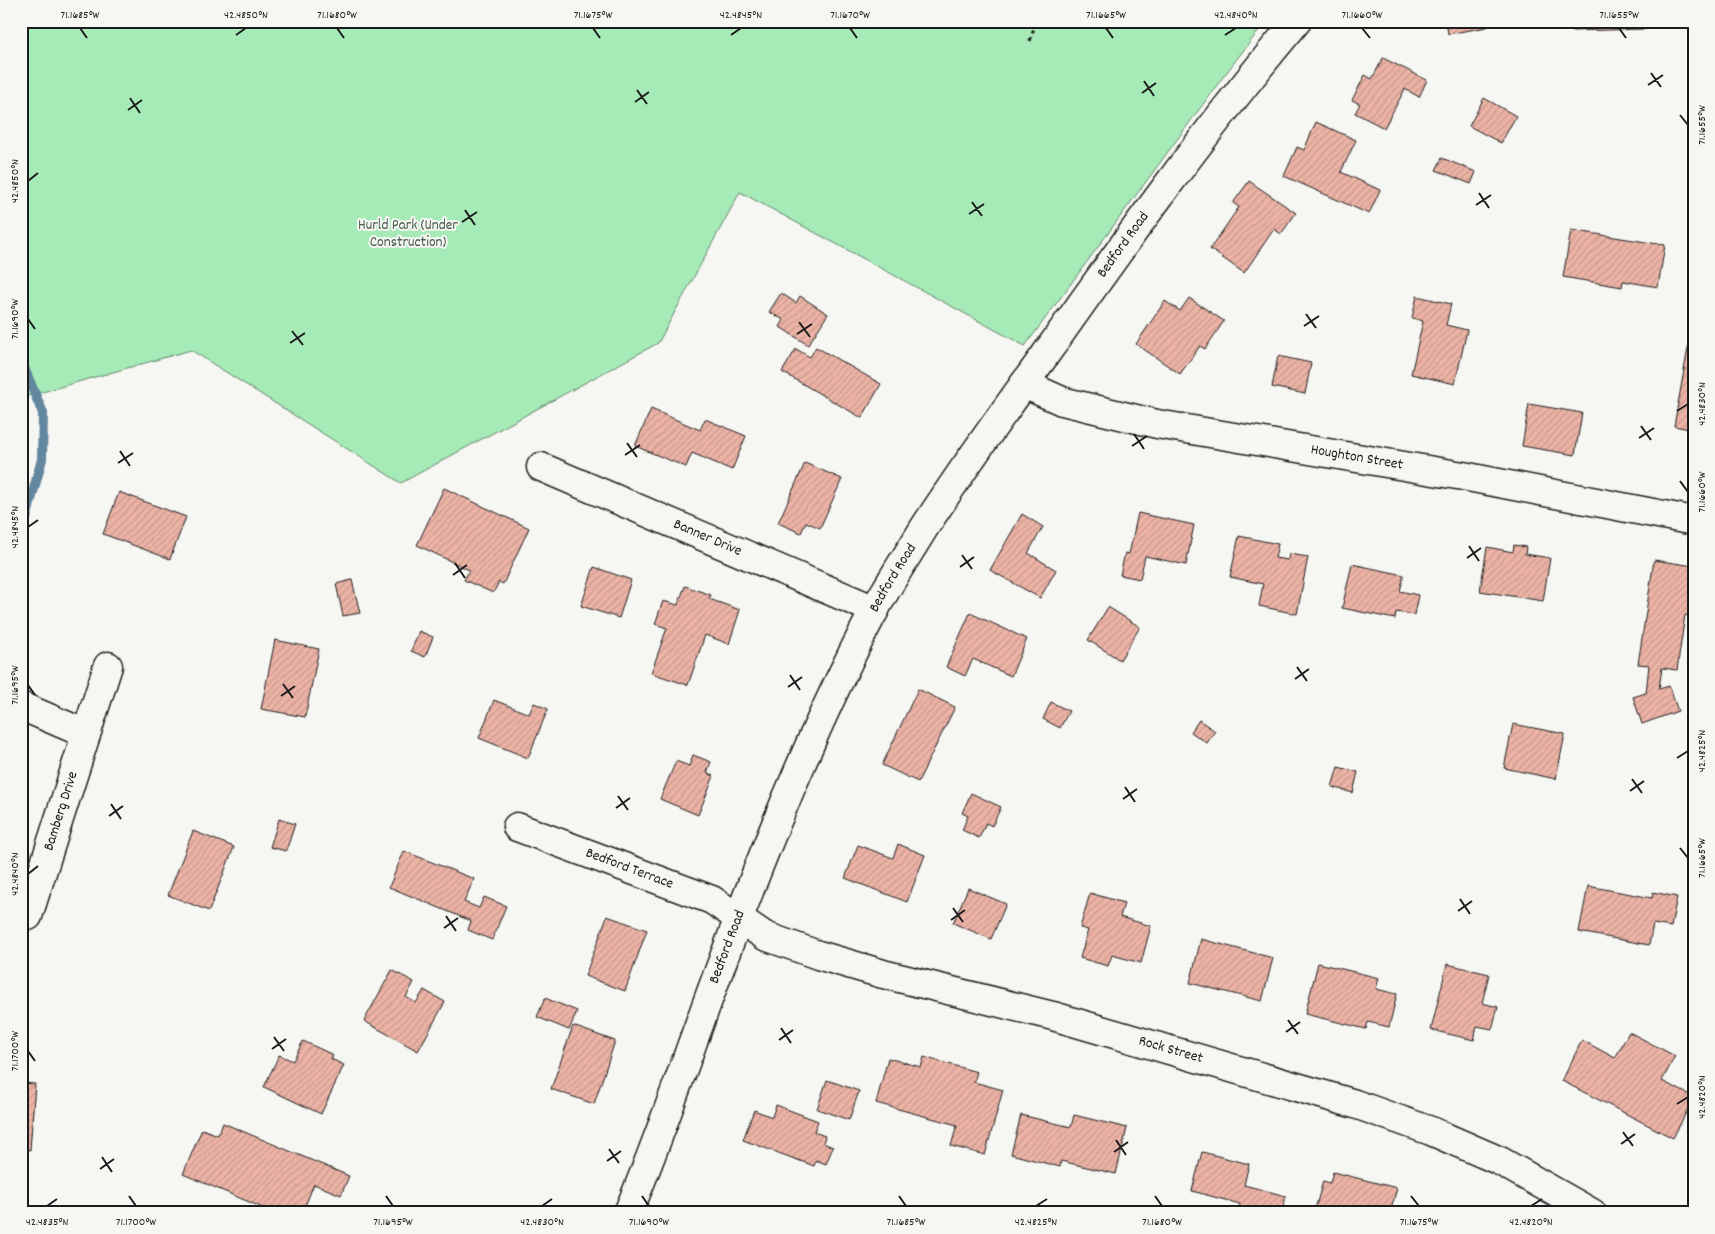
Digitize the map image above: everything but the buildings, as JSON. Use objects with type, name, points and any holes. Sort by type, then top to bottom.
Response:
[{"type":"street","name":"Bedford Road","points":[[628,1213],[663,1126],[739,918],[772,834],[811,742],[875,610],[898,568],[954,482],[1167,184],[1297,21]]},
{"type":"street","name":"Houghton Street","points":[[1024,384],[1062,401],[1157,424],[1464,476],[1694,521]]},
{"type":"street","name":"Banner Drive","points":[[541,467],[875,610]]},
{"type":"street","name":"Bamberg Drive","points":[[28,916],[108,666]]},
{"type":"street","points":[[21,706],[86,734]]},
{"type":"street","name":"Bedford Terrace","points":[[517,827],[712,900],[739,918]]},
{"type":"street","name":"Rock Street","points":[[739,918],[765,936],[818,955],[884,974],[1053,1016],[1355,1104],[1470,1146],[1592,1213]]},
{"type":"path","points":[[1030,41],[1036,21]]},
{"type":"green space","name":"Hurld Park (Under Construction)","points":[[21,21],[1266,21],[1025,346],[740,192],[658,343],[401,483],[191,350],[21,398]]},
{"type":"waterway","points":[[21,27],[23,21]]},
{"type":"waterway","points":[[21,361],[43,413],[42,459],[21,537]]}]
